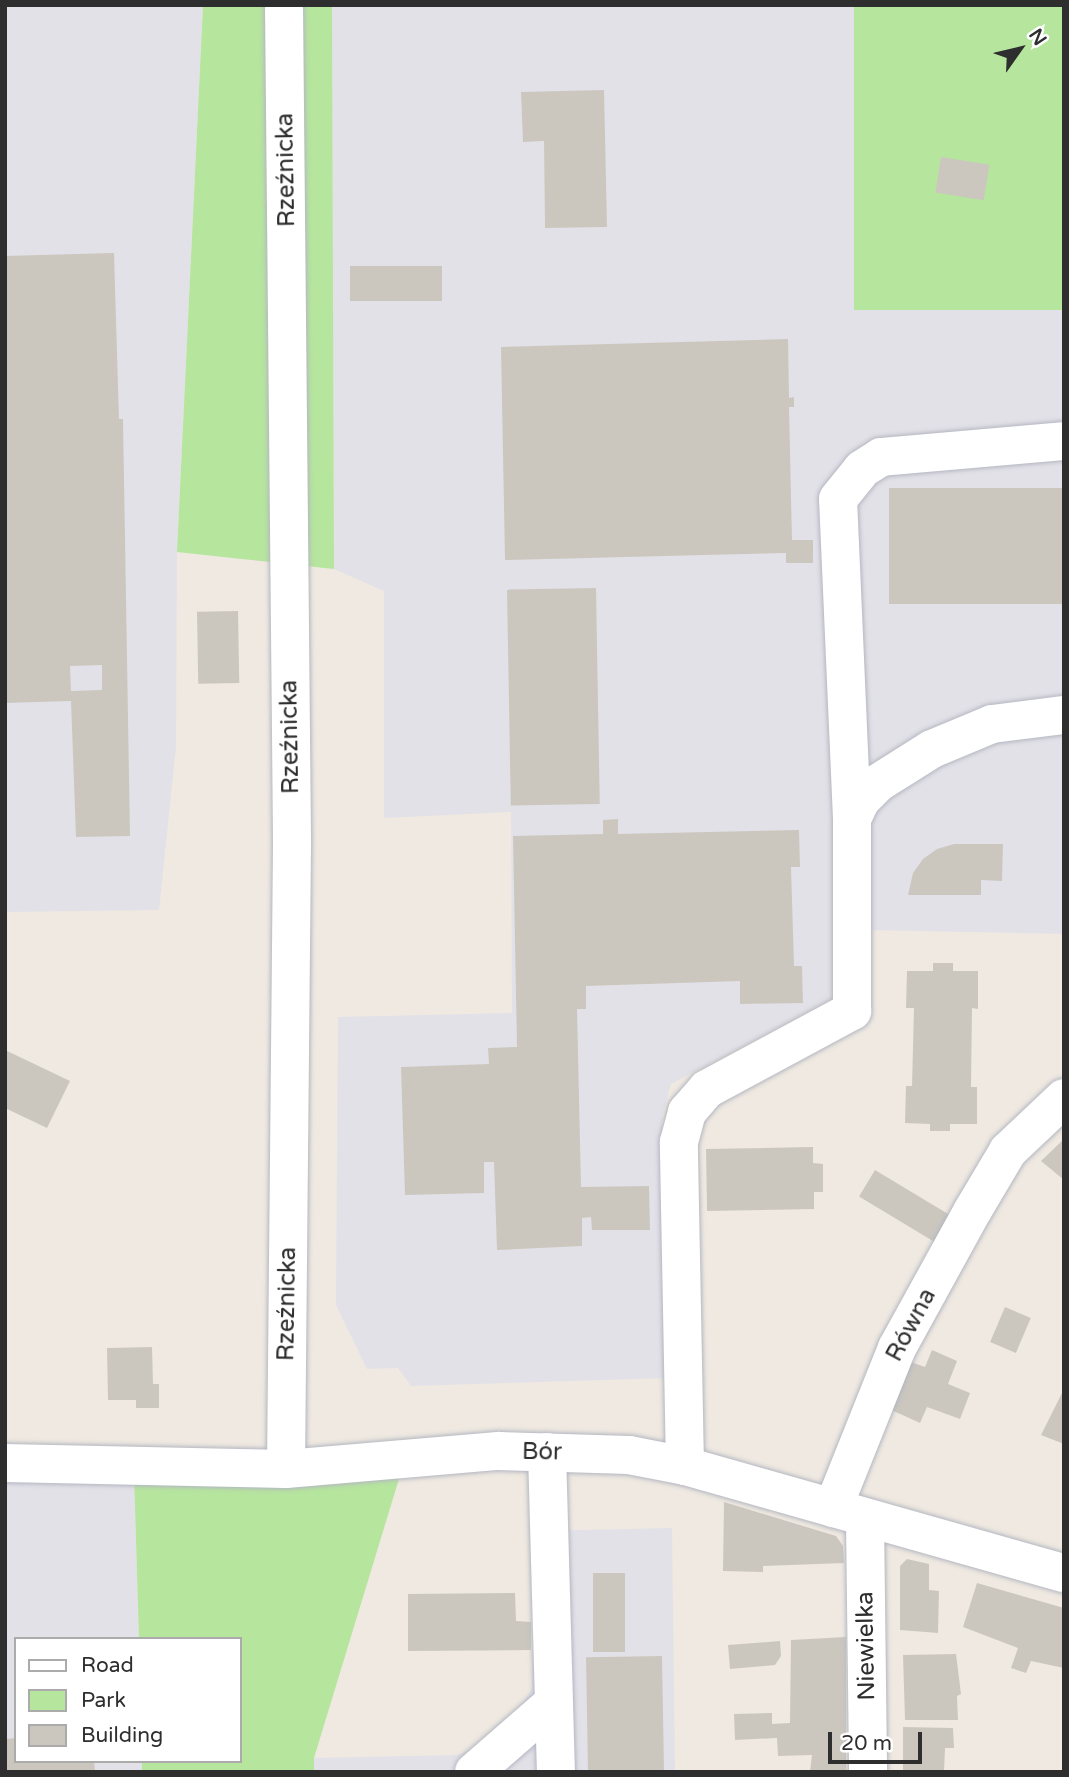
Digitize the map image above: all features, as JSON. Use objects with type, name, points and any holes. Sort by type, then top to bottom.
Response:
[{"type":"street","name":"Rzeźnicka","points":[[284,5],[292,844],[285,1469]]},
{"type":"street","points":[[685,1466],[679,1142],[687,1112],[708,1089],[852,1011],[852,819],[838,499],[862,469],[881,457],[1064,441]]},
{"type":"street","points":[[852,819],[861,800],[878,783],[932,749],[992,724],[1064,715]]},
{"type":"street","name":"Równa","points":[[849,1514],[897,1348],[1008,1151],[1064,1098]]},
{"type":"street","name":"Bór","points":[[5,1463],[285,1469],[498,1451],[629,1455],[685,1466],[849,1514],[1061,1565]]},
{"type":"street","points":[[547,1451],[556,1772]]},
{"type":"street","name":"Niewielka","points":[[849,1514],[868,1772]]},
{"type":"street","points":[[474,1772],[553,1703]]},
{"type":"shaded area","points":[[5,5],[203,5],[177,552],[176,747],[159,910],[5,912]]},
{"type":"shaded area","points":[[332,5],[854,5],[856,310],[1064,280],[1064,934],[870,930],[837,996],[671,1084],[662,1116],[668,1378],[411,1386],[398,1368],[367,1369],[336,1305],[338,1017],[512,1013],[511,812],[384,818],[384,591],[334,569]]},
{"type":"shaded area","points":[[134,1474],[139,1637],[14,1637],[14,1763],[142,1763],[142,1772],[5,1772],[5,1475]]},
{"type":"shaded area","points":[[672,1528],[675,1772],[314,1772],[314,1758],[457,1755],[472,1749],[523,1704],[532,1687],[535,1531]]},
{"type":"green space","points":[[203,5],[332,5],[334,569],[177,552]]},
{"type":"green space","points":[[854,5],[1064,5],[1064,310],[854,310]]},
{"type":"green space","points":[[402,1469],[314,1758],[314,1772],[142,1772],[142,1763],[242,1763],[242,1637],[139,1637],[134,1474]]},
{"type":"building","points":[[604,90],[607,227],[545,228],[544,141],[523,142],[521,92]]},
{"type":"building","points":[[941,157],[989,165],[984,200],[935,193]]},
{"type":"building","points":[[114,253],[119,419],[123,419],[130,836],[76,837],[71,701],[5,703],[5,256]],"holes":[[[102,665],[102,690],[71,691],[70,666]]]},
{"type":"building","points":[[350,266],[442,266],[442,301],[350,301]]},
{"type":"building","points":[[788,339],[789,398],[794,397],[794,407],[789,407],[792,540],[813,540],[813,563],[786,563],[786,553],[505,560],[501,347]]},
{"type":"building","points":[[889,488],[1064,488],[1064,604],[889,604]]},
{"type":"building","points":[[596,588],[600,804],[511,806],[507,590]]},
{"type":"building","points":[[238,611],[239,683],[198,684],[197,612]]},
{"type":"building","points":[[618,819],[618,834],[799,830],[800,867],[791,867],[794,966],[802,966],[803,1003],[740,1004],[740,981],[586,986],[586,1009],[577,1009],[581,1187],[649,1186],[650,1230],[592,1230],[591,1217],[582,1218],[582,1246],[497,1250],[494,1162],[484,1162],[484,1193],[405,1195],[401,1067],[489,1064],[488,1048],[517,1047],[513,836],[603,834],[603,820]]},
{"type":"building","points":[[954,844],[1003,844],[1002,881],[981,880],[981,895],[908,895],[913,873],[923,859],[937,849]]},
{"type":"building","points":[[933,963],[953,963],[953,971],[978,971],[978,1009],[972,1008],[971,1087],[977,1087],[977,1124],[950,1124],[950,1131],[930,1131],[930,1124],[905,1123],[906,1086],[912,1086],[914,1008],[906,1008],[907,971],[933,971]]},
{"type":"building","points":[[5,1050],[70,1081],[47,1128],[5,1108]]},
{"type":"building","points":[[1064,1139],[1064,1180],[1041,1161]]},
{"type":"building","points":[[813,1147],[813,1163],[823,1164],[823,1192],[814,1192],[814,1209],[707,1211],[706,1149]]},
{"type":"building","points":[[875,1170],[954,1217],[938,1244],[859,1197]]},
{"type":"building","points":[[1005,1307],[1031,1318],[1016,1353],[990,1342]]},
{"type":"building","points":[[152,1347],[153,1384],[159,1384],[159,1408],[136,1408],[136,1400],[108,1400],[107,1348]]},
{"type":"building","points":[[932,1350],[957,1361],[948,1384],[970,1393],[960,1419],[927,1407],[920,1423],[887,1408],[908,1361],[925,1367]]},
{"type":"building","points":[[1064,1389],[1064,1444],[1041,1435]]},
{"type":"building","points":[[724,1502],[836,1536],[843,1546],[844,1563],[763,1566],[763,1572],[723,1571]]},
{"type":"building","points":[[907,1559],[929,1564],[929,1590],[939,1591],[938,1633],[900,1630],[900,1566]]},
{"type":"building","points":[[593,1573],[625,1573],[625,1652],[593,1652]]},
{"type":"building","points":[[977,1583],[1064,1608],[1064,1668],[1031,1661],[1026,1673],[1011,1668],[1018,1648],[963,1627]]},
{"type":"building","points":[[515,1593],[516,1621],[531,1622],[531,1650],[408,1651],[408,1594]]},
{"type":"building","points":[[846,1637],[846,1772],[810,1772],[812,1755],[778,1756],[777,1738],[735,1740],[734,1714],[772,1713],[772,1724],[790,1723],[791,1640]]},
{"type":"building","points":[[780,1641],[781,1656],[775,1665],[730,1669],[728,1645]]},
{"type":"building","points":[[956,1654],[961,1694],[957,1696],[958,1720],[905,1720],[903,1655]]},
{"type":"building","points":[[662,1656],[664,1772],[588,1772],[586,1657]]},
{"type":"building","points":[[903,1727],[953,1728],[954,1748],[945,1748],[944,1772],[903,1772]]},
{"type":"building","points":[[14,1738],[14,1763],[94,1763],[95,1772],[5,1772],[5,1739]]}]
